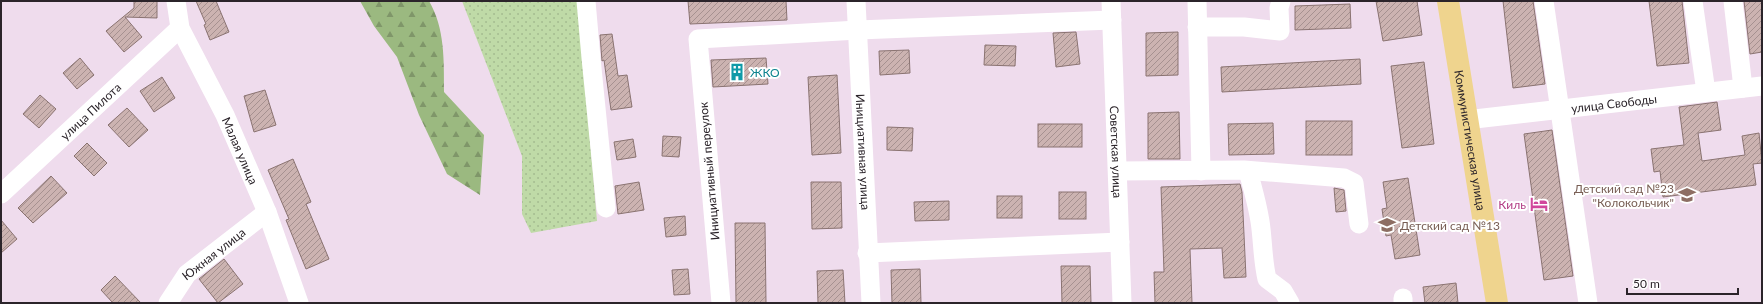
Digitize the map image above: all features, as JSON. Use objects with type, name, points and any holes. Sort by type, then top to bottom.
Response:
[{"type":"main road","name":"Коммунистическая улица","points":[[1448,1],[1466,120],[1497,303]]},
{"type":"street","name":"Малая улица","points":[[176,1],[180,28],[225,115],[267,212],[299,303]]},
{"type":"street","points":[[586,1],[590,58],[606,208]]},
{"type":"street","name":"Инициативная улица","points":[[856,1],[867,254],[871,303]]},
{"type":"street","name":"Советская улица","points":[[1111,1],[1122,303]]},
{"type":"street","points":[[1197,1],[1201,171]]},
{"type":"street","points":[[1197,27],[1244,27],[1280,31],[1279,8],[1281,1]]},
{"type":"street","points":[[1544,1],[1588,303]]},
{"type":"street","points":[[1694,1],[1706,92]]},
{"type":"street","points":[[1733,1],[1743,88]]},
{"type":"street","points":[[858,30],[1112,20]]},
{"type":"street","name":"улица Пилота","points":[[1,194],[180,28]]},
{"type":"street","name":"Инициативный переулок","points":[[721,303],[698,39],[858,30]]},
{"type":"street","name":"улица Свободы","points":[[1466,120],[1762,86]]},
{"type":"street","points":[[1118,171],[1248,171],[1306,174],[1344,178],[1354,183],[1358,224]]},
{"type":"street","points":[[1248,171],[1254,191],[1261,229],[1263,264],[1267,279],[1283,291],[1290,303]]},
{"type":"street","name":"Южная улица","points":[[168,303],[187,274],[267,212]]},
{"type":"street","points":[[867,254],[1120,242]]},
{"type":"green space","points":[[360,1],[429,1],[441,33],[444,92],[484,135],[480,195],[447,174],[419,115],[397,57],[374,26]]},
{"type":"green space","points":[[462,1],[578,1],[597,221],[531,233],[522,214],[522,156]]},
{"type":"building","points":[[134,1],[157,1],[157,18],[125,17],[142,37],[124,52],[106,31],[134,8]]},
{"type":"building","points":[[196,1],[216,1],[229,32],[210,40],[204,25],[206,24]]},
{"type":"building","points":[[688,1],[786,1],[787,20],[690,24]]},
{"type":"building","points":[[1376,1],[1417,1],[1422,35],[1383,41]]},
{"type":"building","points":[[1503,1],[1533,1],[1545,84],[1513,88]]},
{"type":"building","points":[[1649,1],[1682,1],[1689,63],[1657,66]]},
{"type":"building","points":[[1744,1],[1762,1],[1762,52],[1750,54]]},
{"type":"building","points":[[1350,4],[1351,28],[1295,30],[1295,6]]},
{"type":"building","points":[[1076,32],[1080,64],[1056,67],[1053,33]]},
{"type":"building","points":[[1178,32],[1178,75],[1146,76],[1146,33]]},
{"type":"building","points":[[612,34],[618,76],[627,75],[632,107],[611,110],[604,60],[602,61],[600,35]]},
{"type":"building","points":[[985,45],[1016,46],[1015,66],[984,65]]},
{"type":"building","points":[[909,50],[910,73],[880,75],[879,51]]},
{"type":"building","points":[[80,58],[94,75],[77,89],[63,73]]},
{"type":"building","name":"ЖКО","points":[[766,58],[768,84],[713,87],[711,60]]},
{"type":"building","points":[[1360,59],[1361,84],[1222,92],[1221,67]]},
{"type":"building","points":[[1424,62],[1434,144],[1402,148],[1391,66]]},
{"type":"building","points":[[837,75],[841,153],[812,155],[808,77]]},
{"type":"building","points":[[162,77],[175,98],[154,112],[140,91]]},
{"type":"building","points":[[265,90],[276,125],[254,132],[244,96]]},
{"type":"building","points":[[40,95],[56,109],[39,128],[23,114]]},
{"type":"building","points":[[1717,102],[1721,130],[1698,133],[1702,161],[1745,155],[1742,136],[1759,133],[1762,163],[1753,164],[1756,185],[1663,197],[1660,171],[1654,172],[1651,149],[1684,145],[1679,107]]},
{"type":"building","points":[[127,108],[148,130],[129,147],[108,125]]},
{"type":"building","points":[[1179,112],[1180,159],[1148,159],[1148,113]]},
{"type":"building","points":[[1306,121],[1352,121],[1352,155],[1306,155]]},
{"type":"building","points":[[1273,123],[1274,154],[1229,155],[1228,124]]},
{"type":"building","points":[[1038,124],[1082,124],[1082,147],[1038,147]]},
{"type":"building","points":[[887,127],[913,128],[912,151],[887,150]]},
{"type":"building","points":[[1552,130],[1573,276],[1544,280],[1524,134]]},
{"type":"building","points":[[663,136],[681,137],[679,157],[662,156]]},
{"type":"building","points":[[633,139],[636,157],[617,160],[614,142]]},
{"type":"building","points":[[87,143],[107,163],[94,176],[74,156]]},
{"type":"building","points":[[293,159],[311,202],[306,204],[329,259],[306,269],[286,220],[289,219],[268,170]]},
{"type":"building","points":[[51,176],[67,193],[33,223],[18,208]]},
{"type":"building","points":[[1408,178],[1420,255],[1395,259],[1391,235],[1386,236],[1382,209],[1387,208],[1383,182]]},
{"type":"building","points":[[639,182],[644,210],[618,214],[615,186]]},
{"type":"building","points":[[811,182],[841,182],[842,228],[812,229]]},
{"type":"building","points":[[1240,184],[1242,192],[1246,277],[1224,278],[1222,248],[1190,249],[1192,303],[1155,303],[1154,272],[1164,272],[1161,187]]},
{"type":"building","points":[[1334,188],[1344,190],[1346,211],[1336,212]]},
{"type":"building","points":[[1059,192],[1086,192],[1086,219],[1059,219]]},
{"type":"building","points":[[997,196],[1022,196],[1022,218],[997,218]]},
{"type":"building","points":[[949,201],[949,220],[915,221],[914,202]]},
{"type":"building","points":[[685,216],[686,235],[666,237],[664,218]]},
{"type":"building","points":[[1,220],[17,239],[1,253]]},
{"type":"building","points":[[735,223],[765,223],[766,303],[736,303]]},
{"type":"building","points":[[224,259],[243,284],[218,303],[199,279]]},
{"type":"building","points":[[1061,266],[1090,266],[1091,303],[1062,303]]},
{"type":"building","points":[[688,269],[690,294],[674,295],[672,270]]},
{"type":"building","points":[[920,269],[921,303],[892,303],[891,270]]},
{"type":"building","points":[[843,270],[845,303],[818,303],[817,271]]},
{"type":"building","points":[[115,276],[141,303],[113,303],[101,290]]},
{"type":"building","points":[[1456,283],[1458,303],[1425,303],[1423,287]]},
{"type":"place","name":"ЖКО","points":[[737,72]]},
{"type":"place","name":"Детский сад №23 \"Колокольчик\"","points":[[1687,195]]},
{"type":"place","name":"Киль","points":[[1539,204]]},
{"type":"place","name":"Детский сад №13","points":[[1387,225]]}]
